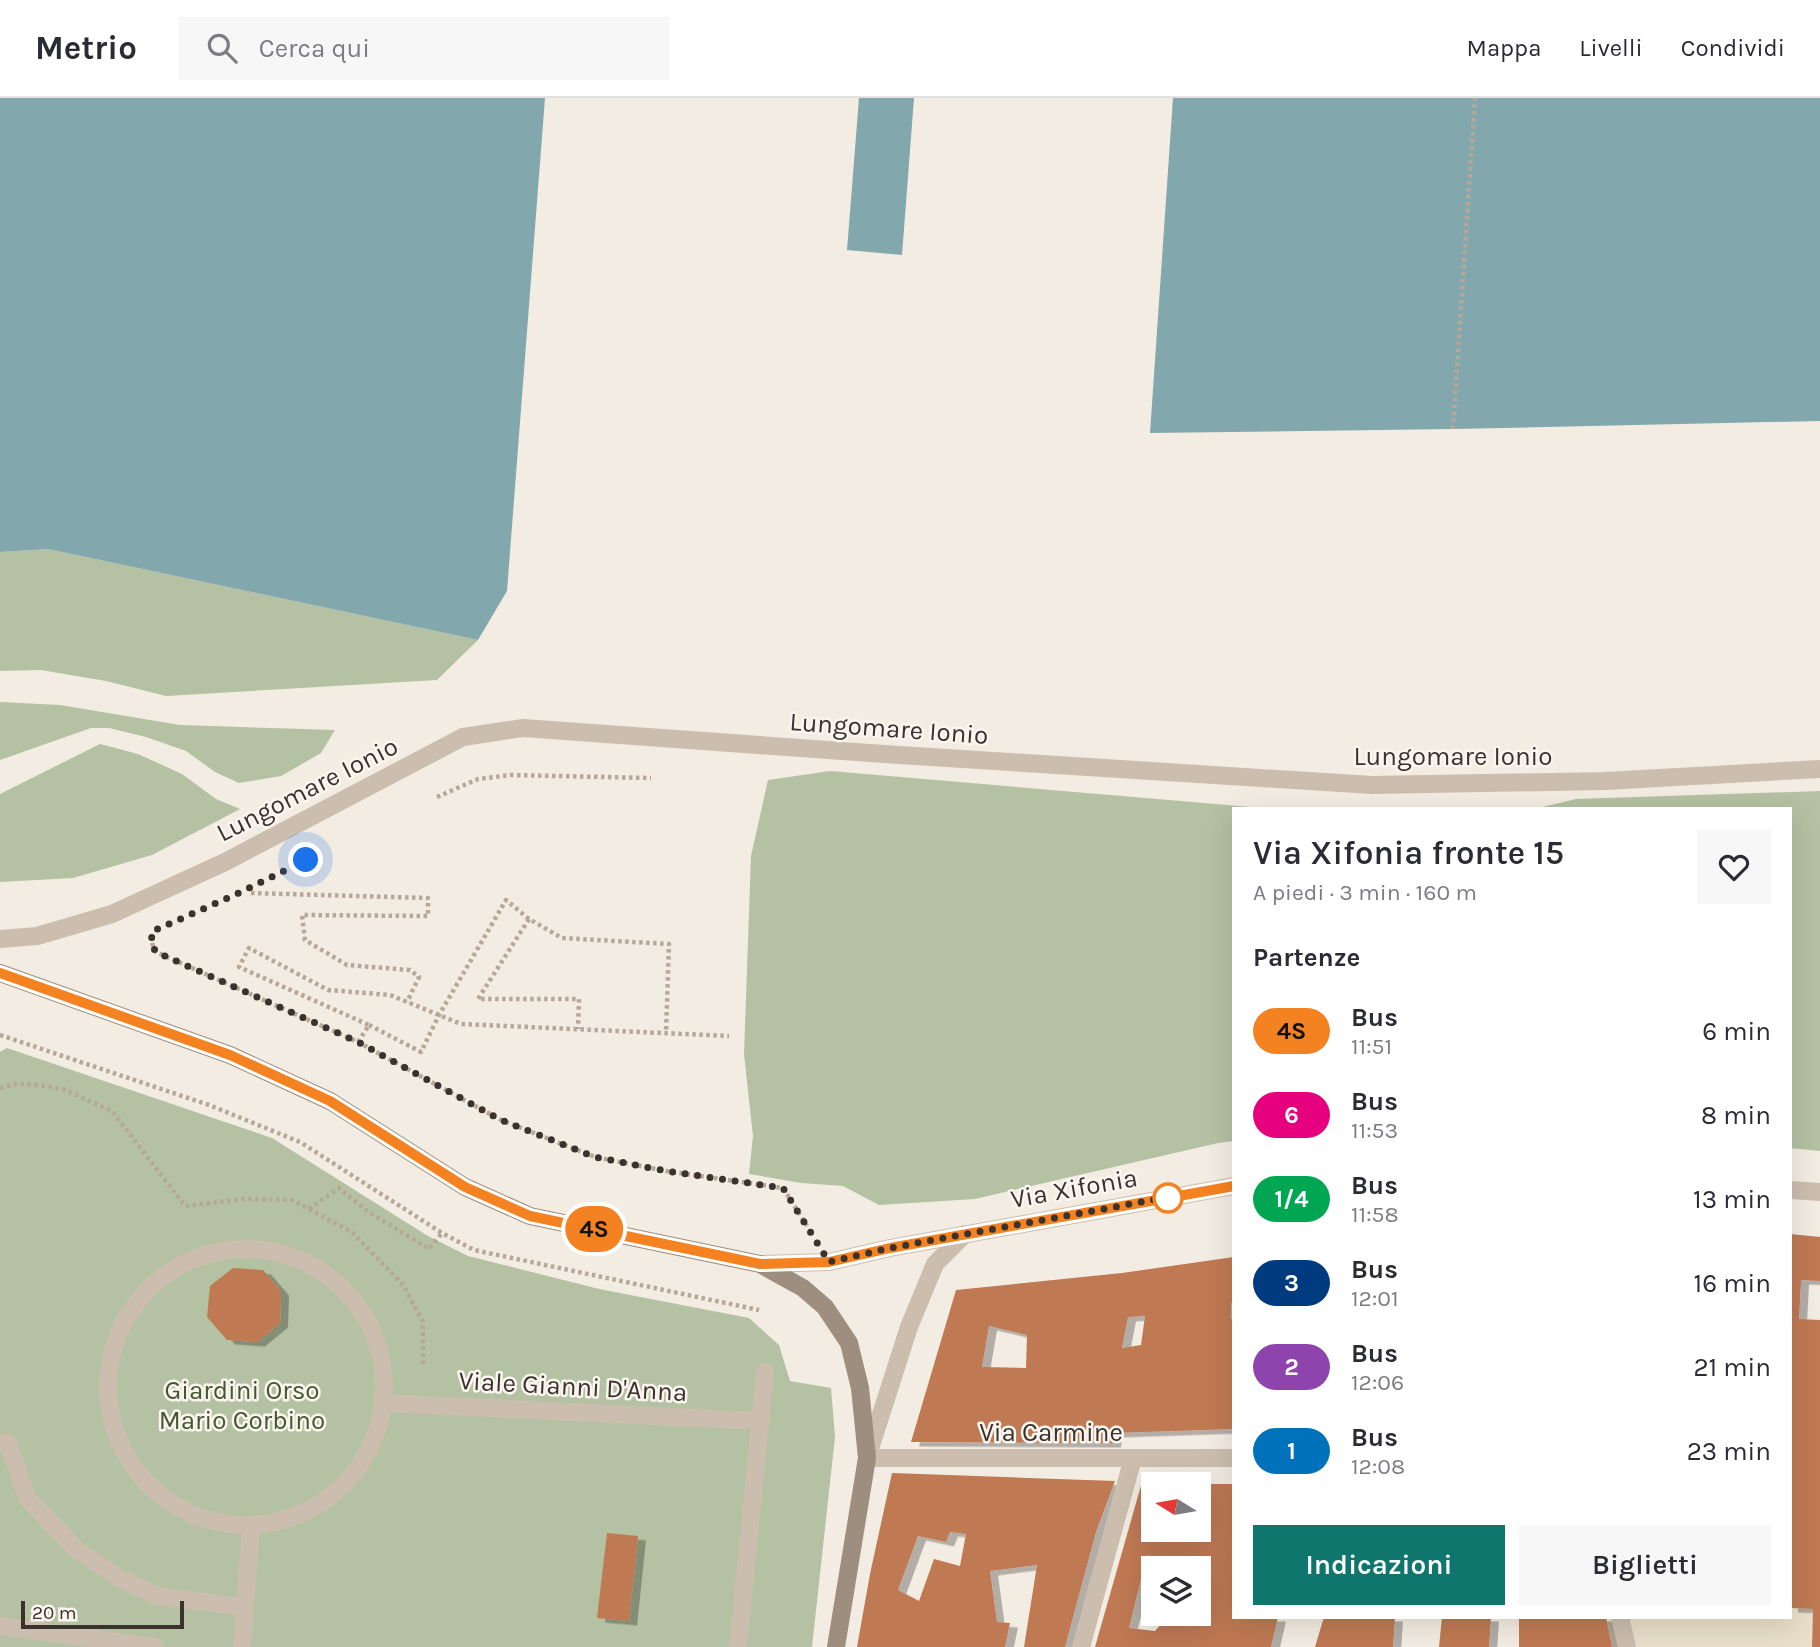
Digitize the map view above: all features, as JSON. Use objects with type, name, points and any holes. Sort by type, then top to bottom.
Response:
[{"type":"main road","points":[[0,973],[230,1055],[268,1072],[330,1101],[465,1187],[530,1216],[760,1264],[803,1289],[825,1307],[849,1343],[860,1388],[867,1458],[836,1647]]},
{"type":"street","name":"Lungomare Ionio","points":[[0,939],[37,936],[112,914],[225,862],[463,737],[523,728],[1372,785],[1605,781],[1820,769]]},
{"type":"street","name":"Via Xifonia","points":[[760,1264],[829,1262],[890,1248],[1232,1186]]},
{"type":"street","points":[[1792,1190],[1820,1192]]},
{"type":"street","points":[[867,1458],[909,1327],[936,1264],[965,1234]]},
{"type":"street","points":[[223,1249],[276,1250],[324,1270],[361,1308],[382,1355],[384,1403],[369,1453],[339,1491],[298,1516],[251,1527],[200,1519],[155,1492],[122,1452],[107,1401],[112,1349],[135,1302],[174,1267],[223,1249]]},
{"type":"street","points":[[738,1647],[765,1372]]},
{"type":"street","name":"Viale Gianni D'Anna","points":[[384,1403],[760,1421]]},
{"type":"street","points":[[0,1443],[8,1443],[27,1498],[78,1551],[121,1579],[158,1596],[244,1607]]},
{"type":"street","name":"Via Carmine","points":[[867,1458],[1232,1458]]},
{"type":"street","points":[[1081,1647],[1133,1458]]},
{"type":"street","points":[[242,1647],[251,1527]]},
{"type":"street","points":[[1620,1619],[1627,1647]]},
{"type":"street","points":[[0,1626],[155,1647]]},
{"type":"path","points":[[1453,429],[1475,98]]},
{"type":"path","points":[[430,800],[478,779],[510,775],[656,779]]},
{"type":"path","points":[[251,887],[239,893],[428,898],[428,916],[302,915],[306,940],[346,965],[410,970],[419,977],[407,1002]]},
{"type":"path","points":[[666,1033],[669,944],[562,938],[529,919],[506,900],[439,1015],[421,1052],[239,967],[249,948],[328,990],[390,995],[407,1002],[439,1015],[461,1024],[729,1036]]},
{"type":"path","points":[[529,919],[478,999],[579,999],[578,1029]]},
{"type":"path","points":[[151,932],[156,952],[358,1042],[501,1120],[595,1157],[666,1171],[783,1188],[829,1262]]},
{"type":"path","points":[[358,1042],[369,1026]]},
{"type":"path","points":[[0,1088],[15,1084],[38,1084],[63,1089],[111,1111],[185,1206],[243,1199],[292,1200],[352,1232],[403,1285],[422,1322],[424,1405]]},
{"type":"path","points":[[309,1209],[339,1188],[367,1211],[429,1249],[442,1233]]},
{"type":"green space","points":[[48,549],[478,640],[437,680],[166,696],[106,681],[41,670],[0,671],[0,552]]},
{"type":"green space","points":[[0,702],[60,705],[180,725],[335,730],[321,753],[281,776],[239,783],[215,772],[186,751],[109,728],[91,728],[0,760]]},
{"type":"green space","points":[[100,744],[138,754],[182,774],[216,799],[240,809],[152,855],[73,878],[0,882],[0,794]]},
{"type":"green space","points":[[830,771],[1251,807],[1232,807],[1232,1141],[975,1199],[879,1205],[843,1186],[801,1183],[749,1174],[753,1136],[744,1054],[751,856],[768,780]]},
{"type":"green space","points":[[1820,791],[1820,1151],[1792,1148],[1792,807],[1542,807],[1576,799]]},
{"type":"green space","name":"Giardini Orso Mario Corbino","points":[[7,1048],[272,1138],[428,1236],[468,1256],[599,1289],[749,1318],[779,1345],[790,1381],[831,1388],[835,1437],[812,1647],[0,1647],[0,1052]]},
{"type":"shaded area","points":[[1792,1608],[1813,1609],[1812,1647],[1612,1647],[1606,1619],[1792,1619]]},
{"type":"water","points":[[0,98],[545,98],[507,591],[478,640],[48,549],[0,552]]},
{"type":"water","points":[[859,98],[914,98],[902,255],[847,250]]},
{"type":"water","points":[[1173,98],[1820,98],[1820,421],[1150,433]]},
{"type":"building","points":[[1792,1234],[1820,1237],[1820,1281],[1801,1280],[1799,1319],[1820,1320],[1820,1647],[1812,1647],[1813,1609],[1792,1608]]},
{"type":"building","points":[[1232,1257],[1232,1429],[1114,1433],[1113,1443],[911,1442],[956,1290],[1122,1273]],"holes":[[[1145,1316],[1141,1345],[1122,1348],[1128,1317]],[[989,1326],[1027,1335],[1026,1368],[982,1367]]]},
{"type":"building","points":[[233,1268],[263,1270],[281,1291],[280,1323],[257,1342],[227,1340],[207,1317],[210,1286]]},
{"type":"building","points":[[892,1473],[1115,1481],[1096,1532],[1065,1647],[1024,1647],[1037,1565],[990,1571],[997,1622],[1010,1623],[1005,1647],[857,1647]],"holes":[[[950,1532],[966,1534],[960,1566],[934,1559],[919,1601],[898,1590],[918,1536],[946,1542]]]},
{"type":"building","points":[[1211,1484],[1232,1484],[1232,1619],[1278,1619],[1271,1647],[1095,1647],[1141,1486],[1141,1542],[1211,1542]]},
{"type":"building","points":[[607,1533],[638,1536],[629,1621],[597,1618]]},
{"type":"building","points":[[1323,1619],[1395,1619],[1393,1647],[1315,1647]]},
{"type":"building","points":[[1442,1619],[1491,1619],[1489,1647],[1439,1647]]},
{"type":"building","points":[[1519,1619],[1606,1619],[1612,1647],[1519,1647]]},
{"type":"bus line","name":"4S","points":[[0,973],[230,1055],[330,1101],[465,1187],[530,1216],[760,1264],[829,1262],[890,1248],[1232,1186]]},
{"type":"route","points":[[306,860],[151,932],[153,947],[156,952],[358,1042],[501,1120],[595,1157],[666,1171],[783,1188],[829,1262],[890,1248],[1180,1195],[1168,1198]]}]
